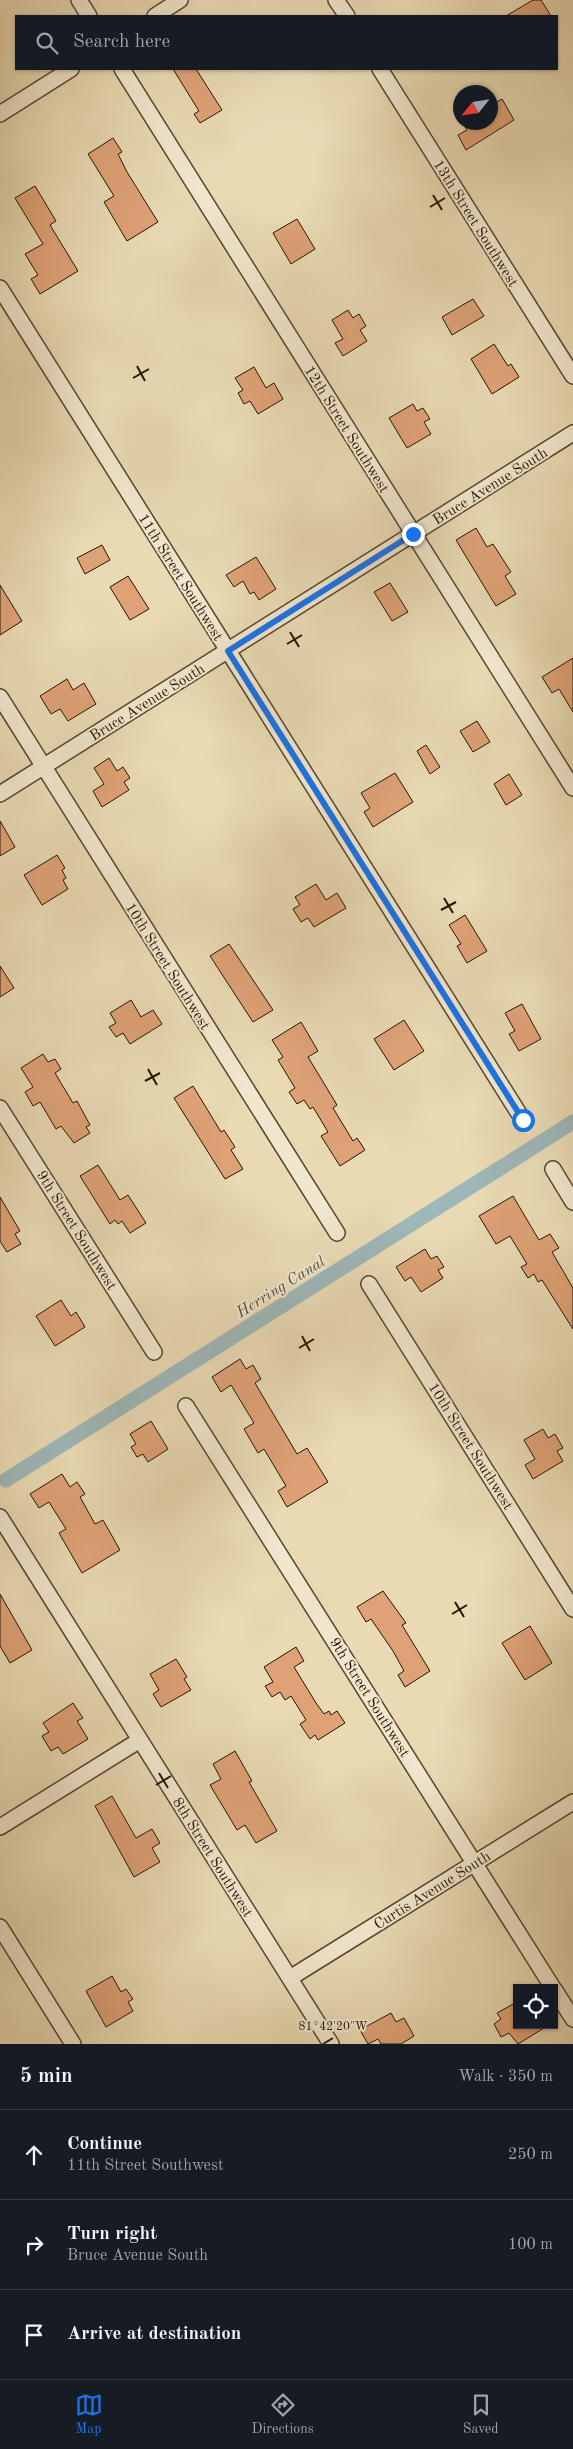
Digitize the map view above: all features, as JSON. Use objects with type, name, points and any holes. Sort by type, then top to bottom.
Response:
[{"type":"street","points":[[79,0],[88,15]]},
{"type":"street","points":[[157,15],[180,0]]},
{"type":"street","points":[[336,0],[346,15]]},
{"type":"street","points":[[0,114],[69,70]]},
{"type":"street","name":"12th Street Southwest","points":[[123,70],[573,788]]},
{"type":"street","name":"13th Street Southwest","points":[[381,70],[573,376]]},
{"type":"street","name":"11th Street Southwest","points":[[0,288],[523,1120]]},
{"type":"street","name":"Bruce Avenue South","points":[[0,794],[573,433]]},
{"type":"street","name":"10th Street Southwest","points":[[0,698],[337,1234]]},
{"type":"street","name":"9th Street Southwest","points":[[0,1108],[154,1352]]},
{"type":"street","points":[[553,1169],[573,1202]]},
{"type":"street","name":"10th Street Southwest","points":[[369,1284],[573,1609]]},
{"type":"street","name":"9th Street Southwest","points":[[186,1406],[551,1984]]},
{"type":"street","name":"8th Street Southwest","points":[[0,1517],[331,2044]]},
{"type":"street","points":[[0,1827],[140,1740]]},
{"type":"street","name":"Curtis Avenue South","points":[[290,1978],[573,1802]]},
{"type":"street","points":[[0,1928],[74,2044]]},
{"type":"street","name":"9th Street Southwest","points":[[558,1995],[573,2019]]},
{"type":"building","points":[[533,0],[541,0],[550,15],[508,15]]},
{"type":"building","points":[[174,70],[197,70],[222,110],[200,123],[194,114],[199,111]]},
{"type":"building","points":[[502,99],[514,120],[498,130],[498,101]]},
{"type":"building","points":[[467,130],[498,130],[466,150],[458,135]]},
{"type":"building","points":[[113,138],[122,152],[118,154],[127,172],[158,222],[127,241],[104,202],[114,196],[88,154]]},
{"type":"building","points":[[35,186],[56,221],[50,225],[78,271],[40,294],[31,279],[38,275],[25,254],[43,244],[15,198]]},
{"type":"building","points":[[297,219],[315,249],[291,264],[273,233]]},
{"type":"building","points":[[473,299],[484,316],[452,335],[442,317]]},
{"type":"building","points":[[348,310],[353,318],[359,314],[366,326],[360,330],[367,341],[343,356],[335,343],[343,339],[332,320]]},
{"type":"building","points":[[494,344],[508,366],[511,364],[519,377],[492,394],[471,359]]},
{"type":"building","points":[[254,367],[266,388],[274,383],[283,399],[258,414],[250,401],[244,404],[238,393],[243,390],[235,378]]},
{"type":"building","points":[[413,404],[417,411],[423,408],[430,419],[424,422],[431,434],[407,448],[389,418]]},
{"type":"building","points":[[476,528],[487,547],[493,544],[511,572],[505,576],[516,594],[496,606],[456,540]]},
{"type":"building","points":[[102,545],[110,560],[85,574],[77,558]]},
{"type":"building","points":[[256,557],[276,589],[259,600],[254,592],[250,594],[243,581],[234,587],[226,575]]},
{"type":"building","points":[[128,576],[149,609],[130,620],[110,587]]},
{"type":"building","points":[[390,583],[408,612],[392,621],[374,592]]},
{"type":"building","points":[[0,585],[22,621],[0,635]]},
{"type":"building","points":[[573,658],[573,712],[559,689],[552,693],[542,677]]},
{"type":"building","points":[[67,679],[73,690],[84,683],[96,704],[68,721],[60,709],[51,714],[40,696]]},
{"type":"building","points":[[477,721],[490,742],[473,752],[460,731]]},
{"type":"building","points":[[426,745],[440,767],[430,774],[417,751]]},
{"type":"building","points":[[109,758],[117,771],[123,767],[130,778],[124,782],[129,790],[102,807],[93,791],[104,784],[94,768]]},
{"type":"building","points":[[395,773],[413,802],[373,827],[364,812],[370,808],[361,793]]},
{"type":"building","points":[[509,774],[522,795],[506,805],[494,784]]},
{"type":"building","points":[[0,821],[15,847],[0,856]]},
{"type":"building","points":[[57,855],[65,868],[62,870],[66,878],[63,880],[68,889],[42,905],[24,875]]},
{"type":"building","points":[[316,884],[326,900],[337,893],[346,908],[314,927],[308,918],[301,922],[293,909],[300,905],[295,897]]},
{"type":"building","points":[[465,915],[487,951],[467,963],[457,946],[461,944],[449,925]]},
{"type":"building","points":[[229,944],[273,1010],[253,1022],[210,956]]},
{"type":"building","points":[[0,966],[14,988],[0,997]]},
{"type":"building","points":[[131,1000],[141,1017],[153,1010],[162,1024],[130,1044],[123,1033],[116,1037],[109,1027],[116,1023],[110,1013]]},
{"type":"building","points":[[522,1004],[541,1039],[519,1051],[509,1034],[515,1031],[505,1013]]},
{"type":"building","points":[[404,1020],[424,1051],[394,1070],[374,1039]]},
{"type":"building","points":[[301,1022],[318,1051],[308,1057],[337,1105],[333,1108],[353,1141],[357,1138],[365,1150],[340,1166],[321,1136],[328,1132],[313,1107],[310,1109],[304,1100],[297,1104],[289,1092],[295,1088],[278,1060],[283,1057],[272,1040]]},
{"type":"building","points":[[43,1054],[48,1062],[55,1059],[61,1069],[55,1073],[73,1103],[77,1101],[90,1125],[86,1127],[90,1133],[74,1143],[61,1126],[56,1129],[40,1102],[33,1106],[25,1092],[33,1087],[21,1068]]},
{"type":"building","points":[[193,1086],[221,1132],[224,1130],[235,1147],[231,1150],[243,1169],[225,1179],[174,1098]]},
{"type":"building","points":[[98,1165],[120,1200],[128,1195],[146,1223],[130,1233],[122,1221],[118,1224],[115,1220],[110,1224],[80,1176]]},
{"type":"building","points":[[513,1196],[539,1240],[550,1234],[559,1248],[552,1252],[573,1288],[573,1329],[542,1280],[538,1282],[534,1274],[528,1278],[521,1267],[527,1264],[510,1236],[496,1244],[479,1216]]},
{"type":"building","points":[[0,1197],[20,1231],[15,1234],[21,1244],[7,1252],[0,1241]]},
{"type":"building","points":[[425,1249],[431,1259],[437,1256],[444,1267],[438,1270],[443,1278],[421,1292],[411,1277],[405,1281],[396,1267]]},
{"type":"building","points":[[61,1300],[71,1316],[76,1312],[85,1327],[55,1346],[36,1316]]},
{"type":"building","points":[[240,1359],[246,1369],[253,1365],[261,1379],[255,1383],[297,1454],[307,1448],[328,1482],[287,1507],[278,1491],[286,1486],[264,1449],[258,1453],[244,1429],[254,1423],[231,1385],[221,1392],[212,1377]]},
{"type":"building","points":[[151,1421],[168,1449],[148,1462],[143,1454],[137,1457],[131,1447],[136,1444],[130,1434]]},
{"type":"building","points":[[543,1429],[548,1438],[555,1434],[563,1448],[557,1451],[563,1461],[533,1479],[525,1465],[535,1459],[524,1440]]},
{"type":"building","points":[[62,1474],[70,1487],[77,1482],[85,1494],[80,1497],[95,1524],[103,1520],[120,1550],[82,1573],[59,1533],[66,1529],[49,1502],[39,1508],[30,1494]]},
{"type":"building","points":[[383,1591],[406,1623],[402,1625],[430,1671],[405,1687],[398,1675],[404,1671],[393,1651],[371,1619],[366,1622],[357,1607]]},
{"type":"building","points":[[0,1594],[32,1650],[10,1663],[0,1646]]},
{"type":"building","points":[[530,1626],[552,1663],[525,1680],[502,1643]]},
{"type":"building","points":[[296,1647],[304,1661],[294,1667],[316,1703],[324,1714],[329,1711],[331,1715],[337,1711],[345,1723],[318,1740],[315,1735],[310,1739],[300,1724],[306,1720],[291,1696],[285,1700],[280,1692],[272,1697],[265,1686],[273,1682],[264,1667]]},
{"type":"building","points":[[176,1659],[187,1677],[184,1679],[191,1690],[161,1707],[153,1694],[159,1690],[150,1674]]},
{"type":"building","points":[[73,1703],[83,1718],[77,1721],[88,1739],[63,1754],[58,1747],[51,1751],[42,1736],[49,1732],[43,1723]]},
{"type":"building","points":[[235,1751],[252,1781],[249,1782],[277,1831],[256,1843],[245,1825],[237,1830],[210,1785],[221,1779],[213,1764]]},
{"type":"building","points":[[112,1796],[136,1838],[152,1829],[160,1843],[152,1848],[160,1862],[134,1877],[95,1806]]},
{"type":"building","points":[[112,1976],[121,1992],[126,1989],[133,1999],[128,2002],[133,2011],[106,2027],[86,1991]]},
{"type":"building","points":[[513,2004],[513,2029],[542,2029],[518,2044],[509,2033],[501,2037],[494,2024],[501,2019],[497,2013]]},
{"type":"building","points":[[391,2013],[396,2022],[404,2018],[414,2036],[401,2044],[381,2044],[378,2039],[368,2044],[360,2030]]},
{"type":"waterway","name":"Herring Canal","points":[[6,1480],[573,1122]]},
{"type":"route","points":[[413,534],[228,651],[523,1120]]}]
